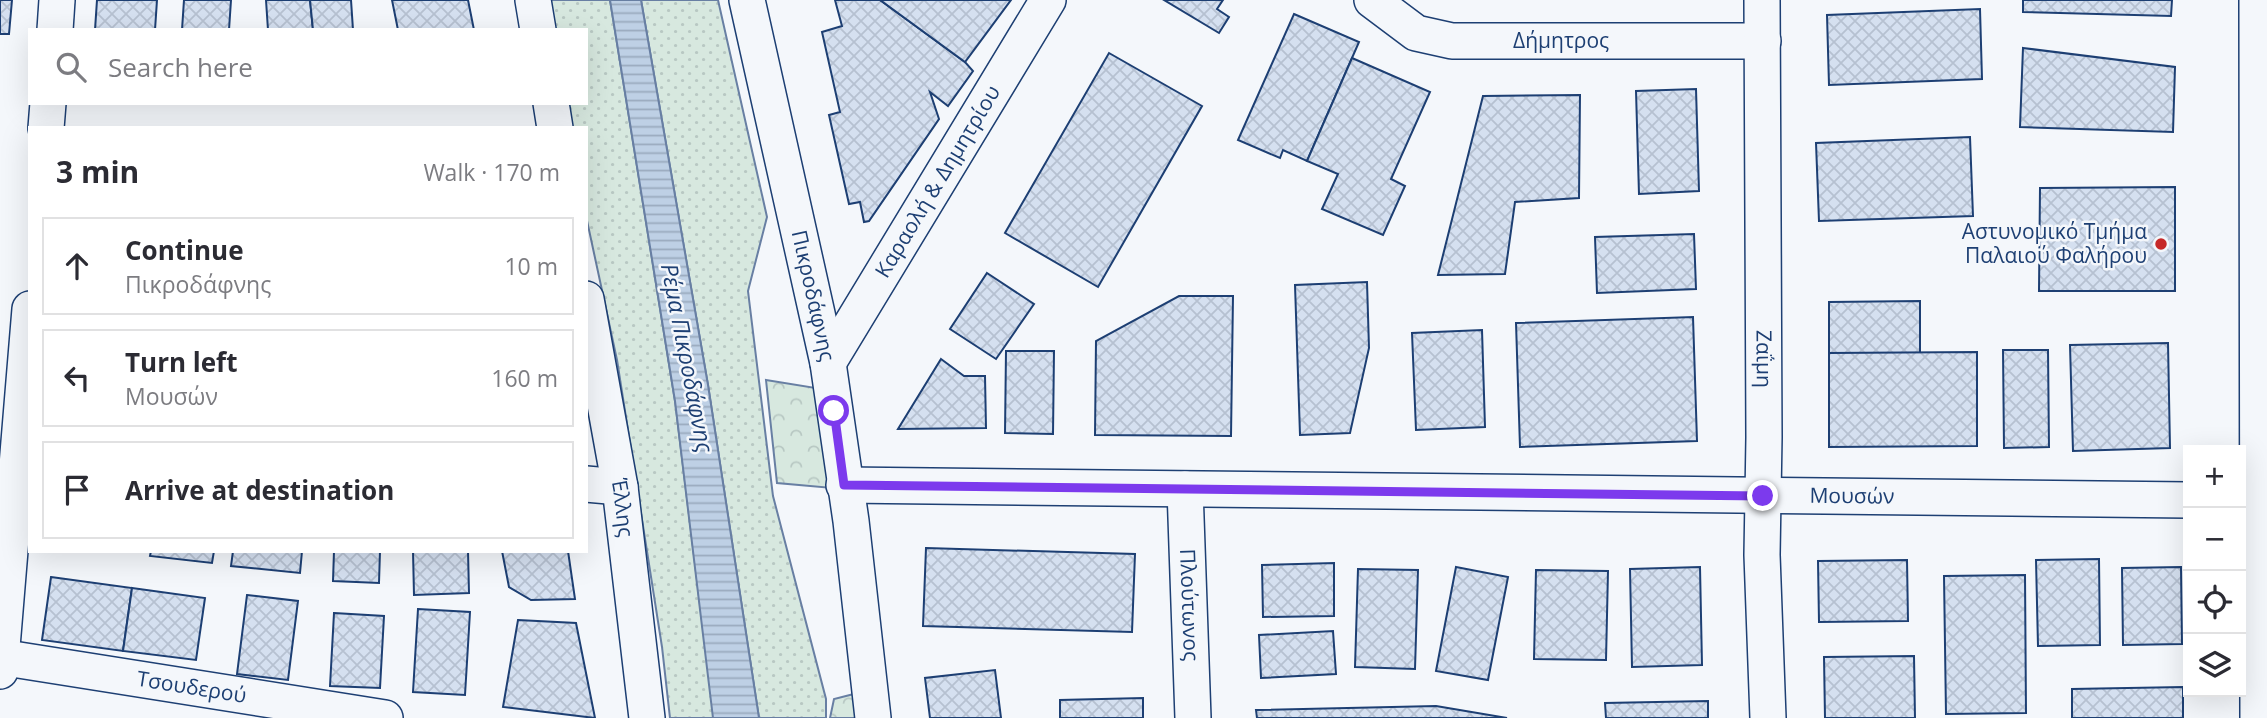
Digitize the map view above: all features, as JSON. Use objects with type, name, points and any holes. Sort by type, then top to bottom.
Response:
[{"type":"street","points":[[55,28],[57,0]]},
{"type":"street","points":[[533,0],[538,28]]},
{"type":"street","name":"Πικροδάφνης","points":[[747,0],[828,363],[852,531],[873,718]]},
{"type":"street","name":"Καραολή & Δημητρίου","points":[[828,363],[1048,0]]},
{"type":"street","name":"Δήμητρος","points":[[1372,0],[1416,33],[1452,41],[1763,41]]},
{"type":"street","name":"Ζαΐμη","points":[[1762,0],[1762,555],[1768,718]]},
{"type":"street","points":[[2257,0],[2255,501],[2258,718]]},
{"type":"street","points":[[551,105],[555,126]]},
{"type":"street","name":"Έλλης","points":[[588,321],[603,486],[647,718]]},
{"type":"street","points":[[1,662],[24,434],[28,351]]},
{"type":"street","name":"Μουσών","points":[[844,485],[2183,500]]},
{"type":"street","name":"Πλούτωνος","points":[[1185,489],[1193,718]]},
{"type":"street","name":"Τσουδερού","points":[[1,662],[385,718]]},
{"type":"green space","points":[[542,0],[610,0],[675,401],[714,718],[670,718],[662,647],[617,360],[588,225],[588,126],[568,126],[562,105],[588,105],[588,28],[547,28]]},
{"type":"green space","points":[[641,0],[718,0],[767,217],[748,291],[773,496],[826,699],[826,718],[759,718],[708,385]]},
{"type":"green space","points":[[766,380],[822,389],[832,488],[777,483]]},
{"type":"green space","points":[[854,694],[867,718],[830,718],[834,699]]},
{"type":"water","name":"Ρέμα Πικροδάφνης","points":[[610,0],[641,0],[708,385],[759,718],[713,718],[675,401]]},
{"type":"building","points":[[0,0],[12,0],[9,34],[0,34]]},
{"type":"building","points":[[97,0],[157,0],[155,28],[95,28]]},
{"type":"building","points":[[184,0],[231,0],[229,28],[182,28]]},
{"type":"building","points":[[266,0],[310,0],[313,28],[268,28]]},
{"type":"building","points":[[310,0],[351,0],[353,28],[313,28]]},
{"type":"building","points":[[392,0],[468,0],[474,28],[398,28]]},
{"type":"building","points":[[835,0],[880,0],[965,62],[973,71],[948,106],[930,92],[939,119],[869,221],[864,222],[860,202],[849,204],[829,115],[840,112],[822,32],[842,26]]},
{"type":"building","points":[[880,0],[1011,0],[965,62]]},
{"type":"building","points":[[1164,0],[1223,0],[1217,9],[1229,17],[1219,33]]},
{"type":"building","points":[[2023,0],[2172,0],[2171,16],[2023,12]]},
{"type":"building","points":[[1980,9],[1982,79],[1829,85],[1827,15]]},
{"type":"building","points":[[1294,14],[1359,42],[1307,161],[1283,150],[1280,158],[1238,140]]},
{"type":"building","points":[[2023,48],[2175,67],[2173,132],[2020,127]]},
{"type":"building","points":[[1109,53],[1202,106],[1098,287],[1005,233]]},
{"type":"building","points":[[1352,58],[1430,92],[1391,179],[1405,186],[1383,235],[1322,209],[1338,174],[1307,161]]},
{"type":"building","points":[[1696,89],[1699,191],[1639,194],[1636,91]]},
{"type":"building","points":[[1580,95],[1579,198],[1515,202],[1505,274],[1438,275],[1483,96]]},
{"type":"building","points":[[1970,137],[1973,216],[1819,221],[1816,143]]},
{"type":"building","points":[[2175,187],[2175,291],[2039,291],[2040,188]]},
{"type":"building","points":[[1694,234],[1696,289],[1597,293],[1595,237]]},
{"type":"building","points":[[987,273],[1034,304],[996,359],[950,329]]},
{"type":"building","points":[[1367,282],[1369,348],[1350,433],[1300,435],[1295,285]]},
{"type":"building","points":[[1179,296],[1233,296],[1231,436],[1095,435],[1096,341]]},
{"type":"building","points":[[1920,301],[1920,353],[1829,353],[1829,302]]},
{"type":"building","points":[[1693,317],[1697,441],[1520,447],[1516,323]]},
{"type":"building","points":[[1482,330],[1485,427],[1416,430],[1412,333]]},
{"type":"building","points":[[2168,343],[2170,448],[2073,451],[2070,345]]},
{"type":"building","points":[[2003,350],[2048,350],[2049,447],[2004,448]]},
{"type":"building","points":[[1006,351],[1054,351],[1053,434],[1005,433]]},
{"type":"building","points":[[1977,352],[1977,446],[1829,447],[1829,353]]},
{"type":"building","points":[[941,359],[964,376],[985,376],[986,428],[898,429]]},
{"type":"building","points":[[926,548],[1135,554],[1132,632],[923,626]]},
{"type":"building","points":[[151,553],[214,553],[212,563],[150,556]]},
{"type":"building","points":[[233,553],[302,553],[300,573],[231,566]]},
{"type":"building","points":[[334,553],[380,553],[379,583],[333,581]]},
{"type":"building","points":[[413,553],[468,553],[469,593],[414,595]]},
{"type":"building","points":[[502,553],[568,553],[575,599],[531,600],[509,587]]},
{"type":"building","points":[[2099,559],[2100,645],[2038,646],[2036,560]]},
{"type":"building","points":[[1907,560],[1908,621],[1819,622],[1818,561]]},
{"type":"building","points":[[1334,563],[1334,616],[1263,617],[1262,565]]},
{"type":"building","points":[[1456,567],[1508,577],[1488,680],[1436,671]]},
{"type":"building","points":[[1700,567],[1702,665],[1632,667],[1630,569]]},
{"type":"building","points":[[2181,567],[2182,644],[2123,645],[2122,568]]},
{"type":"building","points":[[1358,569],[1418,570],[1415,669],[1355,667]]},
{"type":"building","points":[[1536,570],[1608,571],[1606,660],[1534,659]]},
{"type":"building","points":[[2025,575],[2026,713],[1946,714],[1944,576]]},
{"type":"building","points":[[51,577],[132,588],[123,651],[42,640]]},
{"type":"building","points":[[132,588],[205,598],[196,660],[123,651]]},
{"type":"building","points":[[247,595],[298,601],[288,680],[237,674]]},
{"type":"building","points":[[418,609],[470,612],[465,695],[413,692]]},
{"type":"building","points":[[334,613],[384,616],[380,688],[330,686]]},
{"type":"building","points":[[518,620],[576,623],[595,718],[503,707]]},
{"type":"building","points":[[1333,631],[1336,674],[1261,678],[1259,635]]},
{"type":"building","points":[[1914,656],[1915,718],[1825,718],[1824,657]]},
{"type":"building","points":[[995,670],[1001,718],[930,718],[925,678]]},
{"type":"building","points":[[2183,687],[2183,718],[2072,718],[2072,689]]},
{"type":"building","points":[[1143,698],[1143,718],[1060,718],[1060,700]]},
{"type":"building","points":[[1708,701],[1708,718],[1606,718],[1605,703]]},
{"type":"building","points":[[1436,706],[1507,718],[1257,718],[1256,710]]},
{"type":"place","name":"Αστυνομικό Τμήμα Παλαιού Φαλήρου","points":[[2161,244]]},
{"type":"route","points":[[834,411],[844,485],[1763,496]]}]
